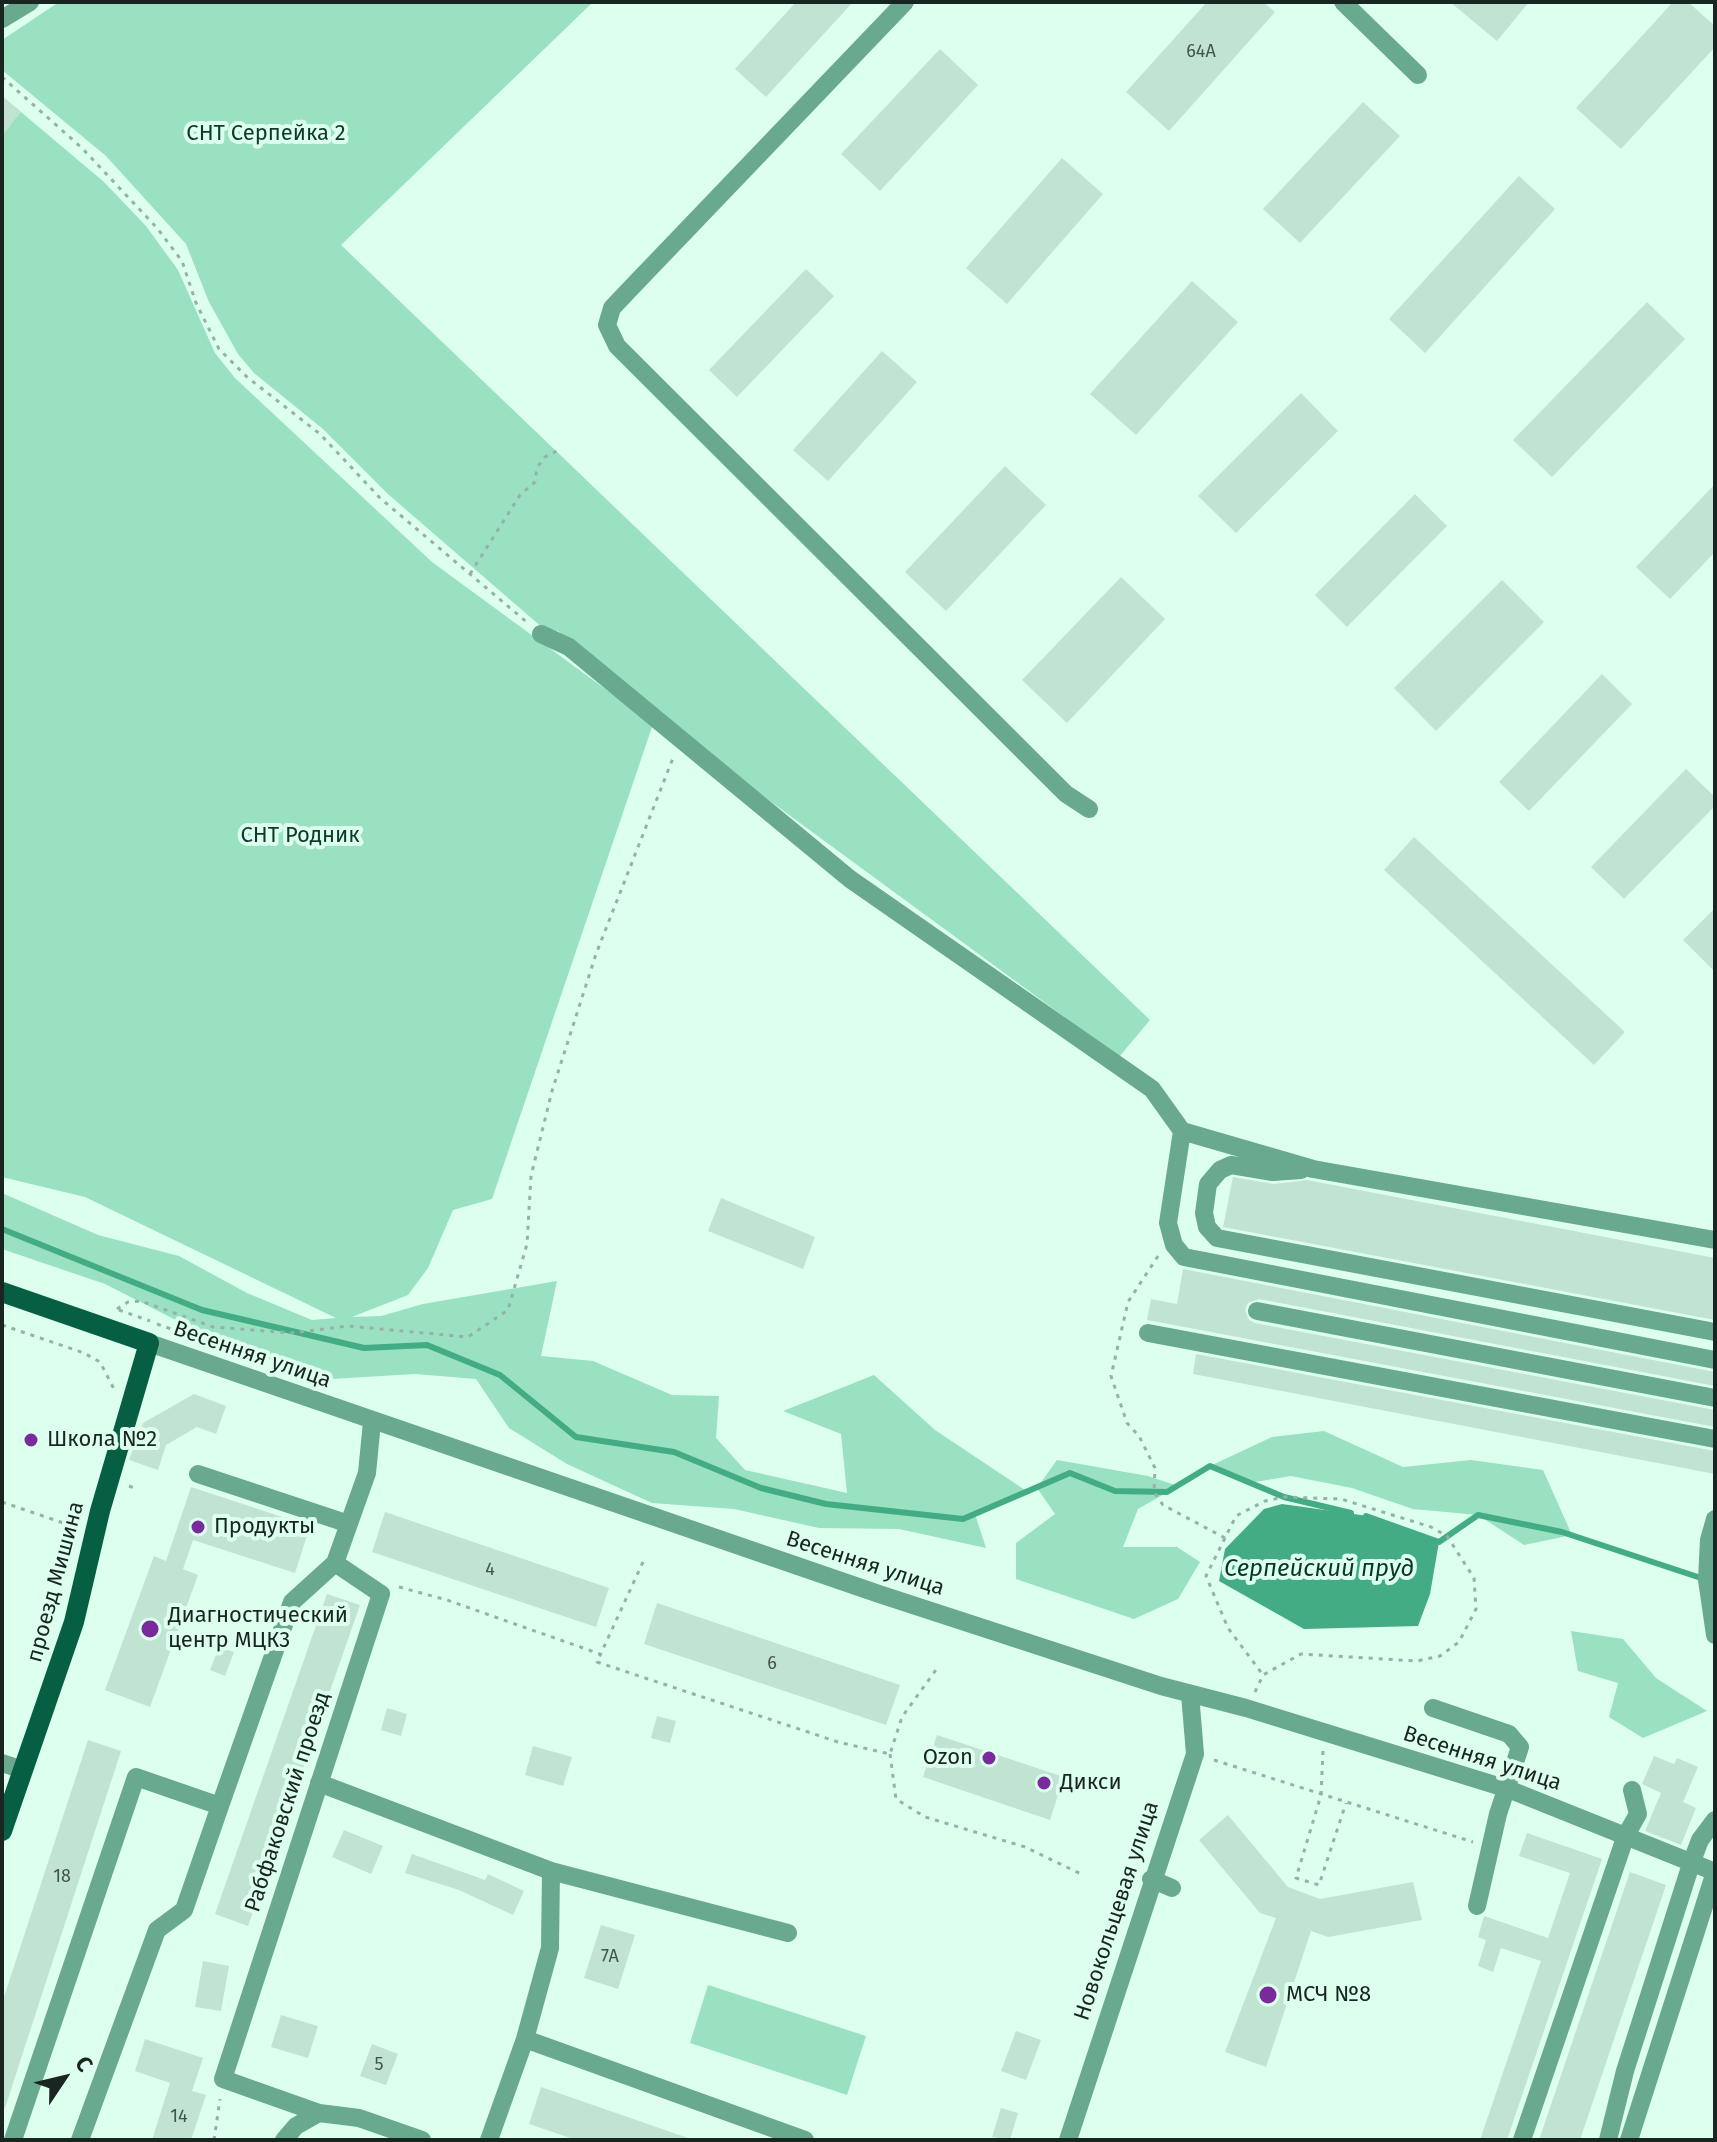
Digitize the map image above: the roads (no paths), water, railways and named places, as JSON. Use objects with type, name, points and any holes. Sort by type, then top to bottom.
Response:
[{"type":"main road","name":"Весенняя улица","points":[[2,1292],[149,1343]]},
{"type":"main road","name":"проезд Мишина","points":[[2,1831],[74,1622],[95,1534],[149,1343]]},
{"type":"street","points":[[2,19],[30,2]]},
{"type":"street","points":[[905,2],[612,308],[607,325],[617,346],[1066,794],[1089,809]]},
{"type":"street","points":[[1348,4],[1418,75]]},
{"type":"street","points":[[541,634],[569,647],[850,879],[1152,1089],[1182,1131],[1313,1169],[1715,1240]]},
{"type":"street","points":[[1182,1131],[1174,1162],[1169,1228],[1174,1245],[1184,1257],[1715,1360]]},
{"type":"street","points":[[1313,1169],[1273,1172],[1231,1165],[1220,1170],[1208,1184],[1204,1213],[1207,1227],[1217,1238],[1715,1332]]},
{"type":"street","points":[[1257,1311],[1715,1398]]},
{"type":"street","points":[[1148,1333],[1715,1439]]},
{"type":"street","name":"Весенняя улица","points":[[149,1343],[879,1594],[1190,1694],[1324,1731],[1508,1789],[1715,1872]]},
{"type":"street","points":[[80,2140],[157,1930],[184,1910],[292,1602],[335,1563],[367,1473],[372,1422]]},
{"type":"street","points":[[198,1474],[349,1524]]},
{"type":"street","points":[[1715,1519],[1709,1540],[1707,1580],[1715,1635]]},
{"type":"street","name":"Рабфаковский проезд","points":[[319,2113],[223,2079],[381,1594],[335,1563]]},
{"type":"street","name":"Новокольцевая улица","points":[[1068,2140],[1151,1879],[1195,1754],[1190,1694]]},
{"type":"street","points":[[1433,1708],[1509,1734],[1520,1747],[1490,1848],[1477,1906]]},
{"type":"street","points":[[2,1763],[23,1770]]},
{"type":"street","points":[[13,2140],[136,1777],[220,1806]]},
{"type":"street","points":[[319,1783],[551,1871],[788,1933]]},
{"type":"street","points":[[1522,2140],[1626,1835],[1638,1814],[1632,1790]]},
{"type":"street","points":[[1608,2140],[1625,2071],[1692,1861],[1700,1840],[1715,1820]]},
{"type":"street","points":[[489,2140],[525,2039],[550,1948],[551,1871]]},
{"type":"street","points":[[1629,2140],[1715,1872]]},
{"type":"street","points":[[1151,1879],[1172,1888]]},
{"type":"street","points":[[525,2039],[805,2140]]},
{"type":"street","points":[[284,2140],[296,2126],[319,2113],[359,2118],[422,2140]]},
{"type":"water","name":"Серпейский пруд","points":[[1282,1504],[1375,1517],[1439,1542],[1430,1594],[1418,1626],[1304,1629],[1219,1581],[1225,1549],[1264,1509]]},
{"type":"waterway","points":[[2,1229],[202,1310],[364,1348],[427,1345],[500,1375],[576,1437],[674,1452],[761,1488],[826,1504],[963,1519],[1070,1473],[1115,1491],[1167,1492],[1210,1466],[1284,1497],[1351,1513]]},
{"type":"waterway","points":[[1366,1516],[1439,1542],[1478,1515],[1562,1532],[1704,1579]]},
{"type":"place","name":"Школа №2","points":[[31,1440]]},
{"type":"place","name":"Продукты","points":[[198,1527]]},
{"type":"place","name":"Диагностический центр МЦК3","points":[[150,1629]]},
{"type":"place","name":"Ozon","points":[[989,1758]]},
{"type":"place","name":"Дикси","points":[[1044,1783]]},
{"type":"place","name":"МСЧ №8","points":[[1268,1995]]},
{"type":"park label","name":"СНТ Серпейка 2","points":[[266,134]]},
{"type":"park label","name":"СНТ Родник","points":[[300,836]]}]
